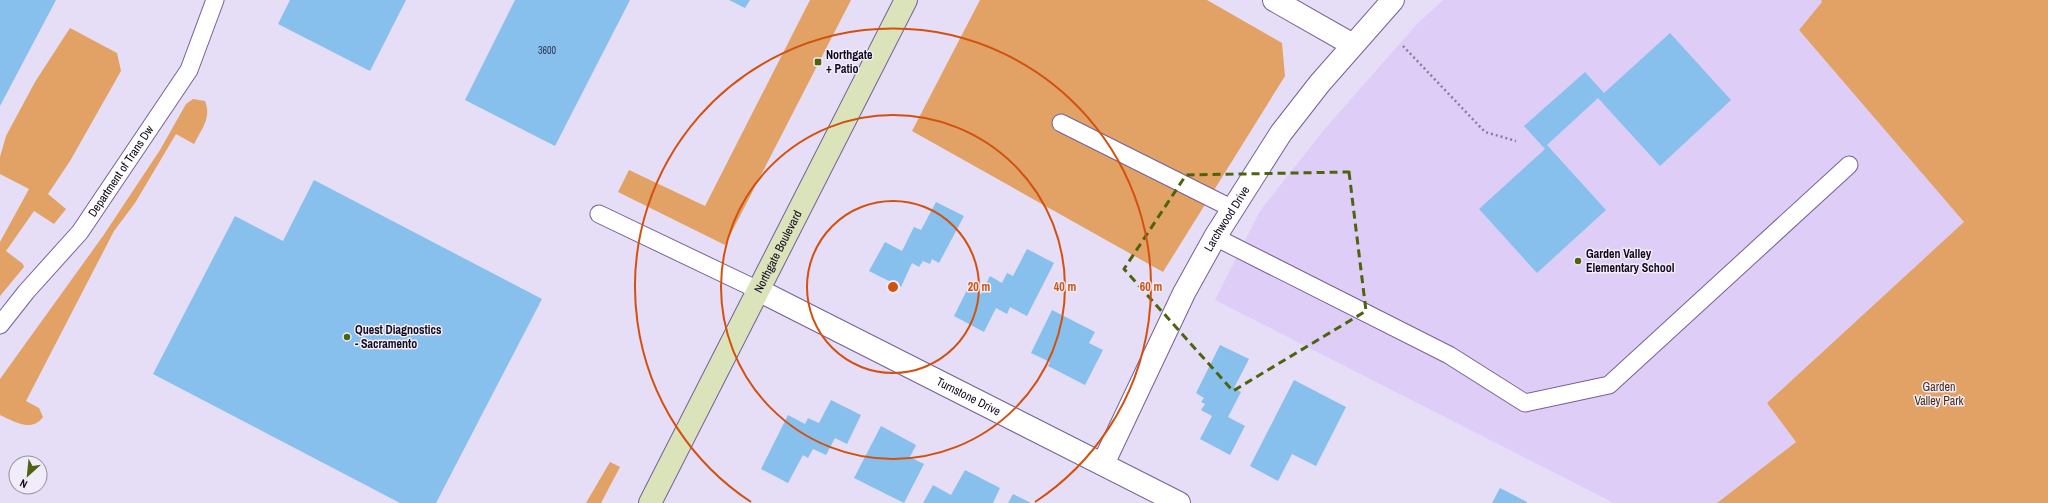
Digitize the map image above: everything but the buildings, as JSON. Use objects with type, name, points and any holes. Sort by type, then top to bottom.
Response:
[{"type":"main road","name":"Northgate Boulevard","points":[[650,503],[906,0]]},
{"type":"street","points":[[1274,0],[1353,44]]},
{"type":"street","name":"Larchwood Drive","points":[[1103,464],[1184,293],[1215,237],[1281,133],[1320,83],[1393,0]]},
{"type":"street","name":"Turnstone Drive","points":[[758,290],[1179,503]]},
{"type":"lane","name":"Department of Trans Dw","points":[[0,325],[26,292],[80,232],[189,70],[215,0]]},
{"type":"lane","points":[[1061,122],[1233,209]]},
{"type":"lane","points":[[1215,237],[1449,355],[1524,403],[1609,385],[1849,165]]},
{"type":"lane","points":[[599,214],[758,290]]},
{"type":"path","points":[[1402,46],[1485,132],[1516,141]]},
{"type":"highlighted area","points":[[1349,172],[1366,311],[1233,391],[1124,269],[1186,175]]},
{"type":"shaded area","name":"Garden Valley Elementary School","points":[[1443,0],[1821,0],[1822,2],[1799,30],[1965,222],[1767,403],[1796,442],[1717,503],[1614,503],[1215,300],[1260,211],[1323,131],[1416,25]]},
{"type":"green space","points":[[810,0],[851,0],[725,245],[618,192],[629,170],[705,206]]},
{"type":"green space","points":[[980,0],[1207,0],[1282,43],[1285,76],[1163,272],[912,131]]},
{"type":"green space","name":"Garden Valley Park","points":[[1821,0],[2048,0],[2048,503],[1717,503],[1796,442],[1767,403],[1964,222],[1799,30],[1822,2]]},
{"type":"green space","points":[[70,28],[117,53],[121,71],[70,161],[48,194],[66,209],[54,224],[34,211],[6,251],[23,264],[24,267],[0,296],[0,242],[29,189],[0,174],[0,157],[6,136],[35,82]]},
{"type":"green space","points":[[193,99],[205,101],[207,107],[205,124],[194,144],[176,134],[135,203],[114,231],[26,401],[39,408],[43,417],[39,422],[28,425],[16,422],[0,415],[0,379],[103,236],[160,150],[186,104]]},
{"type":"green space","points":[[610,462],[620,467],[601,503],[586,503]]},
{"type":"place","name":"Northgate + Patio","points":[[818,62]]},
{"type":"place","name":"Garden Valley Elementary School","points":[[1578,261]]},
{"type":"place","name":"Quest Diagnostics - Sacramento","points":[[347,337]]}]
